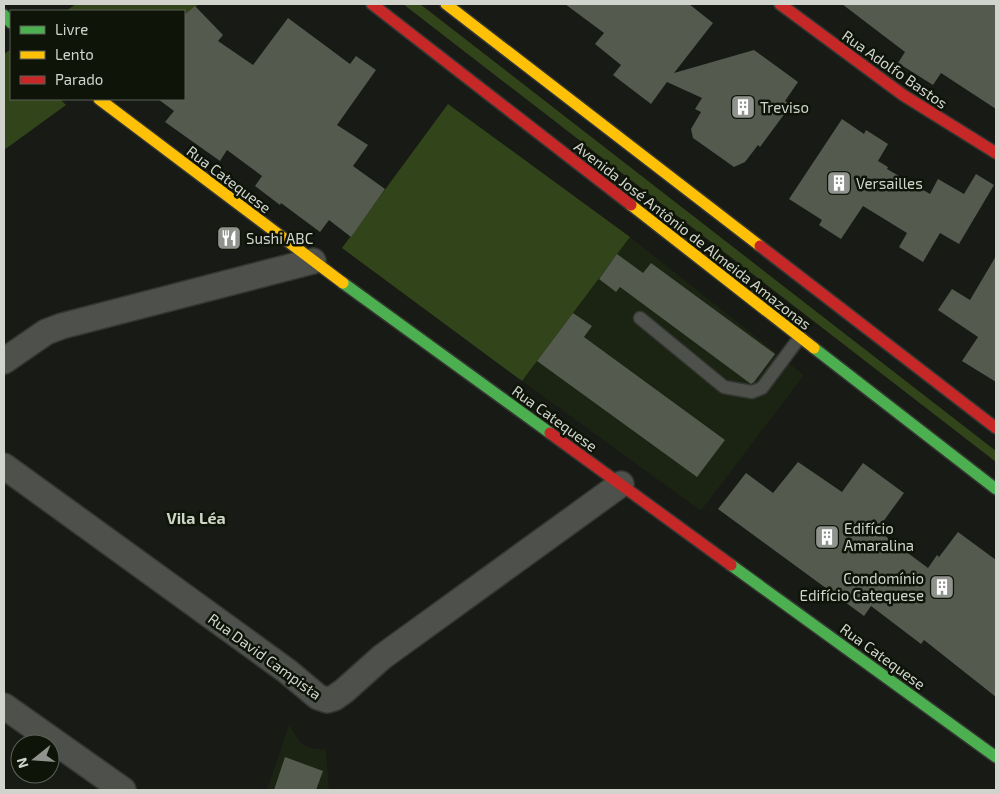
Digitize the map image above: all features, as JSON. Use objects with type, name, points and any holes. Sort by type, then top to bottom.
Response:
[{"type":"main road","name":"Avenida José Antônio de Almeida Amazonas","points":[[372,4],[996,489]]},
{"type":"main road","points":[[446,4],[996,428]]},
{"type":"main road","name":"Rua Adolfo Bastos","points":[[780,4],[902,95],[996,153]]},
{"type":"main road","name":"Rua Catequese","points":[[100,100],[313,261],[996,758]]},
{"type":"street","points":[[4,360],[46,332],[62,326],[313,261]]},
{"type":"street","name":"Rua David Campista","points":[[4,466],[287,671],[313,694],[327,700],[334,698],[344,691],[382,657],[621,484]]},
{"type":"street","points":[[4,706],[123,790]]},
{"type":"lane","points":[[640,318],[724,387],[752,392],[762,388],[800,337]]},
{"type":"shaded area","points":[[630,237],[804,375],[701,511],[522,381]]},
{"type":"shaded area","points":[[289,725],[302,744],[311,748],[326,750],[329,790],[267,790]]},
{"type":"green space","points":[[76,4],[199,4],[185,14],[185,10],[67,10]]},
{"type":"green space","points":[[403,4],[420,4],[996,451],[996,462]]},
{"type":"green space","points":[[10,50],[10,100],[61,100],[66,105],[4,150],[4,54]]},
{"type":"green space","points":[[448,104],[630,237],[522,381],[342,248]]},
{"type":"building","points":[[565,4],[689,4],[713,23],[674,73],[754,50],[798,82],[785,101],[791,105],[760,147],[758,145],[745,162],[734,167],[693,138],[691,129],[701,112],[695,109],[702,98],[667,82],[651,104],[613,75],[621,65],[595,44],[604,33]]},
{"type":"building","points":[[842,4],[996,4],[996,109],[941,73],[933,85],[898,63],[905,52]]},
{"type":"building","points":[[195,6],[223,35],[218,41],[253,65],[288,18],[350,64],[356,56],[376,70],[337,125],[368,145],[353,166],[385,189],[351,237],[329,220],[320,232],[255,186],[262,176],[227,150],[220,161],[165,122],[174,111],[159,100],[185,100],[185,14]]},
{"type":"building","points":[[842,119],[864,134],[866,130],[888,144],[878,161],[888,167],[887,169],[930,194],[938,179],[964,194],[976,174],[994,185],[959,244],[940,233],[923,262],[899,247],[907,233],[863,206],[841,239],[819,225],[822,220],[789,199]]},
{"type":"building","points":[[617,254],[643,273],[651,263],[775,354],[754,382],[751,384],[620,287],[616,292],[599,279]]},
{"type":"building","points":[[996,256],[996,382],[962,361],[978,337],[938,310],[952,289],[970,300]]},
{"type":"building","points":[[573,313],[592,326],[584,337],[725,440],[697,477],[537,361]]},
{"type":"building","points":[[798,462],[842,492],[863,463],[904,493],[877,530],[928,568],[958,532],[996,560],[996,697],[924,640],[921,644],[871,606],[864,616],[718,509],[746,473],[773,493]]},
{"type":"building","points":[[285,757],[323,771],[316,790],[274,790]]},
{"type":"traffic: fast","points":[[4,15],[10,22]]},
{"type":"traffic: fast","points":[[343,283],[550,433]]},
{"type":"traffic: fast","points":[[814,348],[996,489]]},
{"type":"traffic: fast","points":[[731,565],[996,757]]},
{"type":"traffic: slow","points":[[446,4],[760,246]]},
{"type":"traffic: slow","points":[[100,100],[343,283]]},
{"type":"traffic: slow","points":[[631,205],[814,348]]},
{"type":"traffic: jam","points":[[372,4],[631,205]]},
{"type":"traffic: jam","points":[[780,4],[903,95],[996,153]]},
{"type":"traffic: jam","points":[[760,246],[996,428]]},
{"type":"traffic: jam","points":[[550,433],[731,565]]},
{"type":"place","name":"Treviso","points":[[743,107]]},
{"type":"place","name":"Versailles","points":[[839,183]]},
{"type":"place","name":"Sushi ABC","points":[[229,238]]},
{"type":"place","name":"Edifício Amaralina","points":[[827,537]]},
{"type":"place","name":"Condomínio Edifício Catequese","points":[[942,587]]},
{"type":"district","name":"Vila Léa","points":[[196,517]]}]
